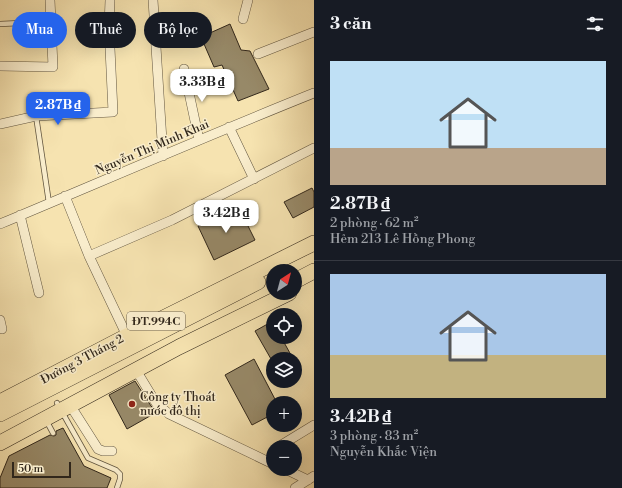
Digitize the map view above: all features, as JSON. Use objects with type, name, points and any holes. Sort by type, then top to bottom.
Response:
[{"type":"main road","name":"Đường 3 Tháng 2","points":[[0,414],[131,340],[314,243]]},
{"type":"main road","points":[[293,264],[314,253]]},
{"type":"main road","points":[[302,277],[314,271]]},
{"type":"main road","name":"Đường 3 Tháng 2","points":[[0,402],[266,277]]},
{"type":"main road","points":[[302,287],[314,281]]},
{"type":"main road","name":"ĐT.994C","points":[[0,433],[63,406],[217,324],[266,296]]},
{"type":"main road","name":"ĐT.994C","points":[[217,324],[273,300]]},
{"type":"main road","name":"ĐT.994C","points":[[0,443],[45,419],[63,406]]},
{"type":"street","points":[[50,0],[50,12]]},
{"type":"street","points":[[0,124],[36,116],[113,112],[109,27],[110,0]]},
{"type":"street","points":[[153,0],[163,156]]},
{"type":"street","points":[[243,19],[248,0]]},
{"type":"street","points":[[258,54],[314,32]]},
{"type":"street","points":[[0,66],[53,67],[52,48]]},
{"type":"street","points":[[184,69],[199,140]]},
{"type":"street","name":"Nguyễn Thị Minh Khai","points":[[0,224],[229,127],[314,93]]},
{"type":"street","points":[[229,127],[254,179]]},
{"type":"street","points":[[89,256],[172,220],[314,148]]},
{"type":"street","points":[[65,196],[89,256],[131,340]]},
{"type":"street","points":[[20,215],[39,293]]},
{"type":"street","points":[[142,364],[156,403],[169,414],[266,460]]},
{"type":"street","points":[[63,406],[98,449],[103,451],[112,451]]},
{"type":"street","points":[[289,440],[314,425]]},
{"type":"street","points":[[295,488],[311,478]]},
{"type":"lane","points":[[0,24],[12,23]]},
{"type":"lane","points":[[36,116],[49,203]]},
{"type":"lane","points":[[63,406],[88,458],[116,470],[120,474],[120,479],[116,488]]},
{"type":"lane","points":[[45,419],[53,433]]},
{"type":"building","points":[[230,24],[241,50],[250,51],[269,89],[238,101],[222,65],[214,67],[206,48],[212,48],[212,32]]},
{"type":"building","points":[[312,188],[314,192],[314,207],[293,218],[284,202]]},
{"type":"building","points":[[233,209],[240,223],[245,220],[255,240],[214,260],[198,226]]},
{"type":"building","points":[[266,325],[266,344],[285,344],[289,352],[267,352],[255,331]]},
{"type":"building","points":[[254,359],[266,382],[266,388],[269,388],[273,396],[266,396],[266,418],[252,425],[225,375]]},
{"type":"building","name":"Công ty Thoát nước đô thị","points":[[135,381],[151,406],[157,412],[127,429],[109,395]]},
{"type":"building","points":[[63,428],[84,466],[111,478],[107,488],[0,488],[0,478],[9,456],[50,435],[56,435],[56,431]]},
{"type":"place","name":"Công ty Thoát nước đô thị","points":[[132,404]]}]
